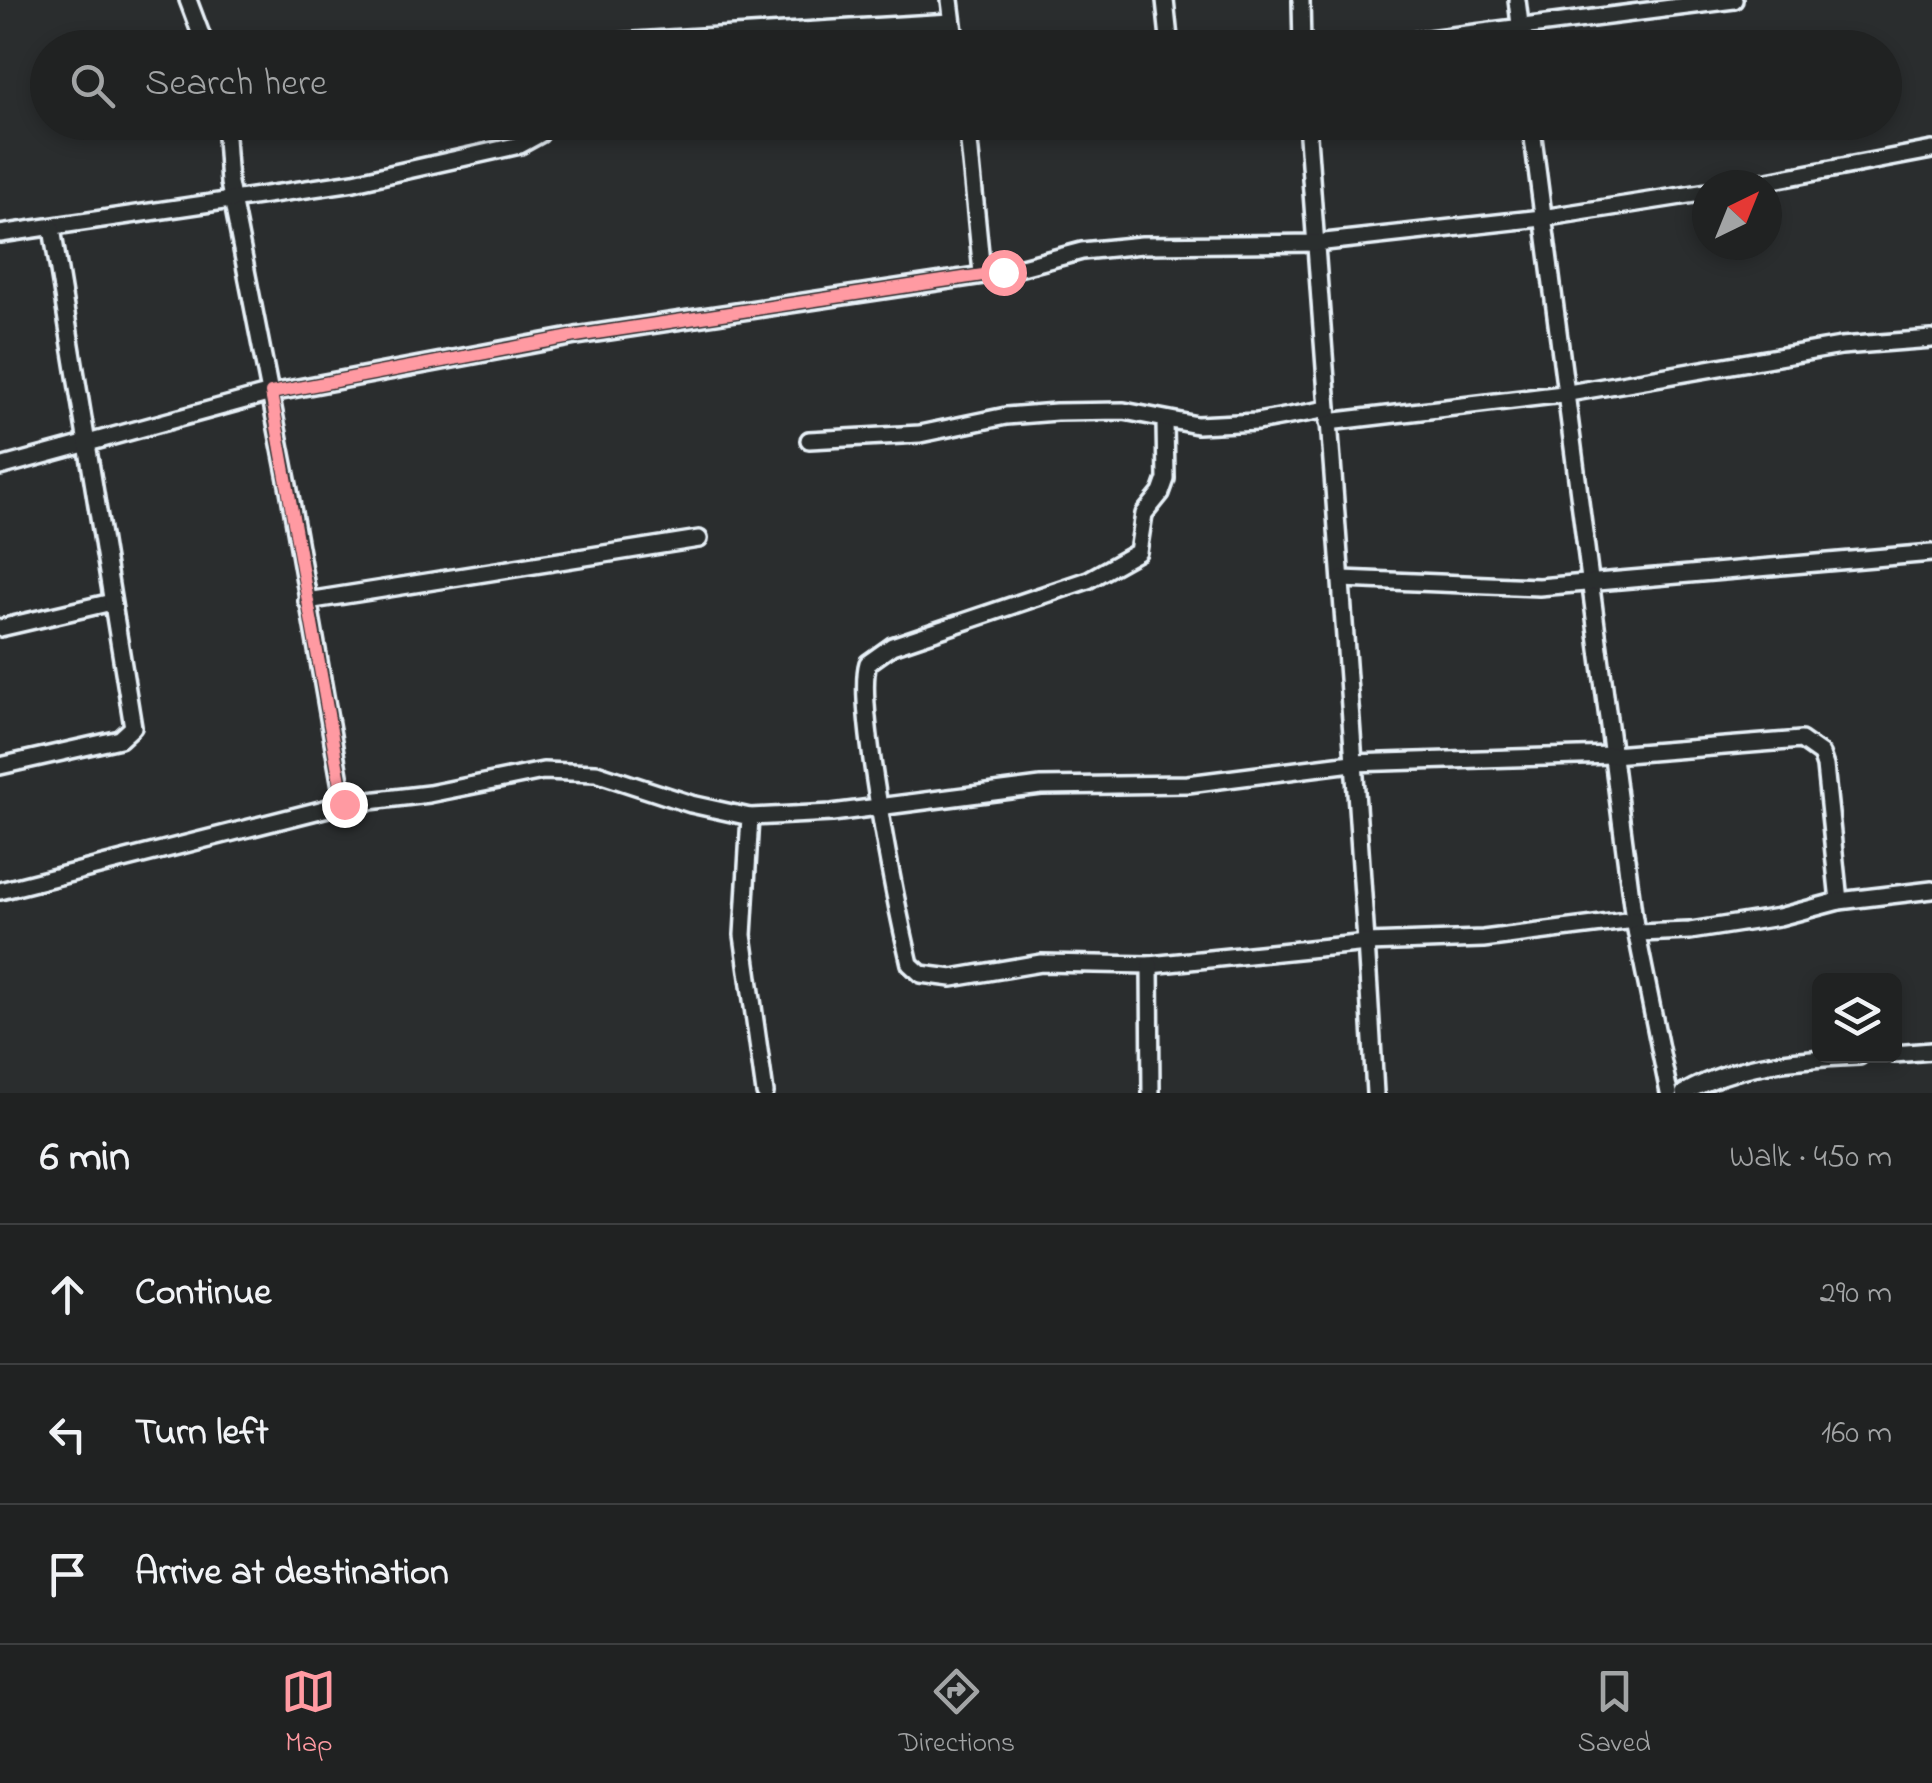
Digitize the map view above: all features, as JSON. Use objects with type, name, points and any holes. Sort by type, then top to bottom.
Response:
[{"type":"street","points":[[188,0],[199,30]]},
{"type":"street","points":[[950,0],[953,30]]},
{"type":"street","points":[[1165,0],[1168,30]]},
{"type":"street","points":[[1300,0],[1301,30]]},
{"type":"street","points":[[1517,0],[1521,30]]},
{"type":"street","points":[[1491,30],[1734,0]]},
{"type":"street","points":[[816,30],[951,22]]},
{"type":"street","points":[[226,140],[344,804]]},
{"type":"street","points":[[0,234],[354,182],[530,140]]},
{"type":"street","points":[[969,140],[982,273]]},
{"type":"street","points":[[1308,140],[1375,1093]]},
{"type":"street","points":[[1534,140],[1563,394],[1635,927],[1669,1093]]},
{"type":"street","points":[[1782,178],[1932,150]]},
{"type":"street","points":[[0,467],[271,393],[576,336],[1017,269],[1082,252],[1142,245],[1316,242],[1542,218],[1692,194]]},
{"type":"street","points":[[0,766],[120,739],[133,727],[52,228]]},
{"type":"street","points":[[810,440],[920,434],[1006,416],[1056,412],[1124,411],[1165,422],[1226,425],[1563,394],[1828,348],[1932,339]]},
{"type":"street","points":[[1165,422],[1166,479],[1161,493],[1144,514],[1138,552],[1088,580],[892,646],[868,663],[865,689],[880,806],[910,964],[922,974],[952,978],[1041,963],[1150,965],[1367,944],[1779,917],[1838,900],[1932,890]]},
{"type":"street","points":[[307,600],[699,538]]},
{"type":"street","points":[[1342,579],[1539,587],[1932,553]]},
{"type":"street","points":[[0,628],[112,602]]},
{"type":"street","points":[[0,891],[344,804],[429,794],[543,771],[596,773],[692,804],[750,817],[880,806],[989,791],[1086,784],[1188,784],[1352,763],[1612,756],[1801,740],[1814,747],[1824,766],[1838,900]]},
{"type":"street","points":[[750,817],[743,935],[764,1093]]},
{"type":"street","points":[[1150,965],[1150,1093]]},
{"type":"street","points":[[1902,1054],[1932,1052]]},
{"type":"street","points":[[1684,1093],[1746,1066],[1812,1057]]},
{"type":"route","points":[[344,804],[271,393],[576,336],[1003,272]]}]
